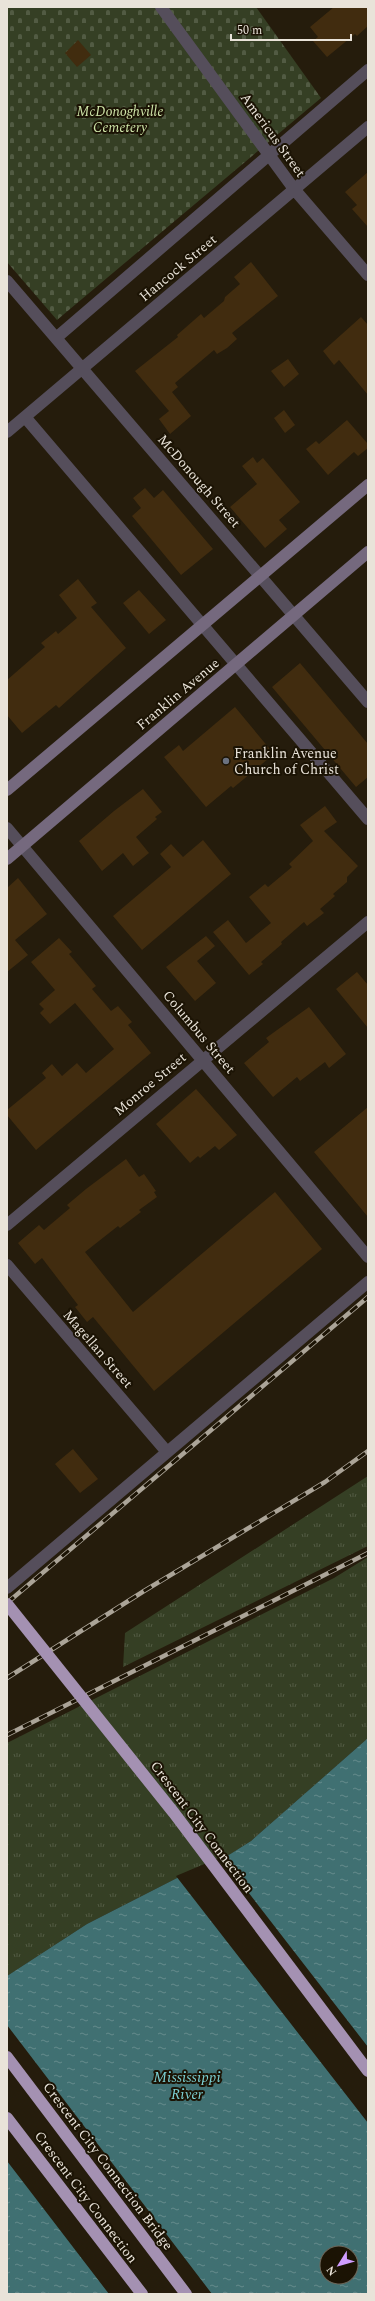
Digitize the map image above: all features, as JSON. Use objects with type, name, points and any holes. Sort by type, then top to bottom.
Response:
[{"type":"highway","name":"Crescent City Connection","points":[[7,1604],[174,1813],[368,2071]]},
{"type":"highway","name":"Crescent City Connection Bridge","points":[[7,2057],[186,2294]]},
{"type":"highway","name":"Crescent City Connection","points":[[7,2118],[142,2294]]},
{"type":"main road","points":[[7,790],[262,576],[368,484]]},
{"type":"main road","name":"Franklin Avenue","points":[[7,859],[236,664],[296,615],[368,552]]},
{"type":"street","name":"Americus Street","points":[[161,7],[270,153],[294,189],[368,275]]},
{"type":"street","name":"Hancock Street","points":[[56,338],[368,70]]},
{"type":"street","name":"Hancock Street","points":[[7,432],[368,127]]},
{"type":"street","name":"McDonough Street","points":[[7,281],[81,369],[296,615],[368,702]]},
{"type":"street","points":[[25,417],[368,819]]},
{"type":"street","name":"Columbus Street","points":[[7,828],[203,1059],[368,1257]]},
{"type":"street","name":"Monroe Street","points":[[7,1225],[368,922]]},
{"type":"street","name":"Magellan Street","points":[[7,1265],[167,1452]]},
{"type":"street","points":[[7,1588],[368,1282]]},
{"type":"green space","name":"McDonoghville Cemetery","points":[[7,7],[256,7],[321,98],[57,320],[7,262]]},
{"type":"green space","points":[[368,1476],[368,1546],[123,1667],[125,1633]]},
{"type":"green space","points":[[368,1557],[368,1738],[251,1841],[224,1858],[179,1877],[87,1924],[7,1976],[7,1743],[334,1578]]},
{"type":"water","name":"Mississippi River","points":[[368,1738],[368,2294],[7,2294],[7,1976],[87,1924],[179,1877],[224,1858],[251,1841]]},
{"type":"pier","points":[[221,1857],[368,2047],[368,2123],[176,1876]]},
{"type":"pier","points":[[7,2025],[212,2294],[109,2294],[7,2161]]},
{"type":"building","points":[[334,7],[368,7],[368,26],[357,36],[355,34],[327,57],[313,41],[318,37],[310,27]]},
{"type":"building","points":[[78,40],[91,55],[77,67],[65,53]]},
{"type":"building","points":[[368,172],[368,227],[352,209],[357,205],[345,192]]},
{"type":"building","points":[[251,262],[278,296],[232,333],[237,339],[227,348],[217,354],[214,350],[175,383],[178,387],[172,392],[191,416],[170,434],[159,419],[169,411],[135,371],[178,337],[177,335],[201,314],[204,318],[224,301],[225,297],[240,284],[234,277]]},
{"type":"building","points":[[361,317],[368,325],[368,395],[339,360],[334,365],[323,351]]},
{"type":"building","points":[[288,359],[299,374],[284,387],[271,371]]},
{"type":"building","points":[[284,410],[295,425],[285,433],[274,418]]},
{"type":"building","points":[[347,420],[368,444],[368,448],[358,456],[354,452],[328,475],[306,449],[316,441],[319,444]]},
{"type":"building","points":[[253,457],[257,463],[263,458],[300,502],[279,520],[287,529],[265,548],[230,507],[257,484],[242,466]]},
{"type":"building","points":[[145,488],[154,498],[163,490],[213,549],[181,575],[132,516],[141,508],[133,498]]},
{"type":"building","points":[[78,579],[97,603],[91,607],[126,648],[59,708],[56,705],[22,733],[7,715],[7,680],[45,647],[41,643],[56,631],[58,634],[77,618],[59,595]]},
{"type":"building","points":[[139,590],[166,620],[149,634],[123,603]]},
{"type":"building","points":[[300,663],[368,744],[368,777],[356,787],[272,687]]},
{"type":"building","points":[[235,707],[274,754],[233,788],[231,786],[206,807],[164,757],[179,745],[183,751]]},
{"type":"building","points":[[143,789],[162,812],[155,817],[157,819],[136,837],[149,853],[133,866],[123,853],[102,871],[79,841],[114,811]]},
{"type":"building","points":[[325,806],[337,822],[324,831],[358,866],[347,877],[347,882],[333,894],[335,896],[320,909],[324,913],[307,926],[304,922],[261,962],[263,964],[249,975],[213,932],[228,920],[246,943],[271,923],[249,897],[265,884],[268,887],[292,867],[289,864],[313,841],[300,825]]},
{"type":"building","points":[[203,840],[231,874],[142,950],[113,916],[171,867],[160,854],[171,844],[183,857]]},
{"type":"building","points":[[18,878],[47,914],[15,940],[28,955],[7,972],[7,888]]},
{"type":"building","points":[[206,936],[215,946],[197,961],[216,983],[195,1001],[166,967]]},
{"type":"building","points":[[59,938],[72,952],[69,954],[96,986],[92,989],[111,1011],[118,1006],[132,1022],[128,1025],[151,1053],[36,1150],[7,1115],[7,1110],[46,1078],[42,1073],[52,1064],[62,1076],[77,1063],[86,1073],[114,1049],[75,1003],[50,1024],[40,1013],[44,1009],[39,1004],[55,990],[31,962]]},
{"type":"building","points":[[357,972],[368,985],[368,1028],[336,989]]},
{"type":"building","points":[[309,1007],[346,1054],[329,1068],[325,1062],[300,1081],[297,1077],[273,1097],[244,1063],[269,1042],[266,1038]]},
{"type":"building","points":[[196,1089],[237,1135],[219,1150],[215,1146],[200,1158],[198,1156],[190,1163],[156,1124]]},
{"type":"building","points":[[368,1107],[368,1217],[314,1152]]},
{"type":"building","points":[[126,1159],[139,1177],[144,1174],[156,1191],[154,1192],[157,1197],[139,1210],[141,1212],[120,1228],[118,1226],[85,1252],[133,1312],[275,1192],[322,1249],[154,1391],[93,1317],[87,1322],[75,1307],[78,1305],[42,1258],[35,1264],[18,1243],[39,1225],[44,1230],[70,1208],[67,1205]]},
{"type":"building","points":[[73,1449],[98,1479],[80,1493],[55,1464]]},
{"type":"railway","points":[[7,1603],[368,1297]]},
{"type":"railway","points":[[7,1678],[144,1591],[325,1482],[368,1451]]},
{"type":"railway","points":[[7,1735],[368,1553]]},
{"type":"place","name":"Franklin Avenue Church of Christ","points":[[226,761]]}]
